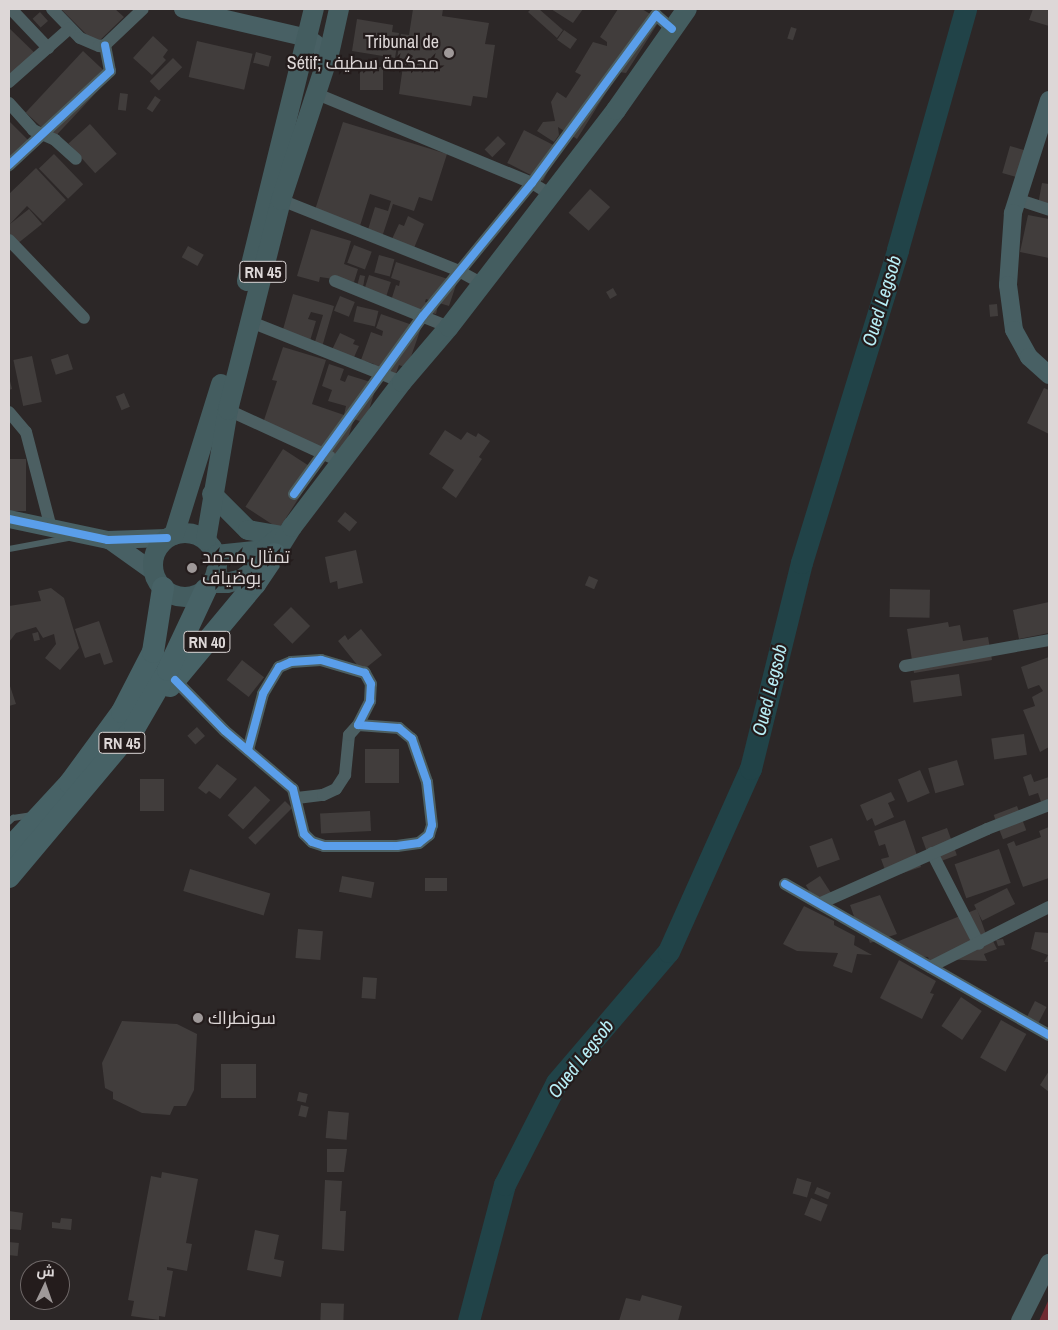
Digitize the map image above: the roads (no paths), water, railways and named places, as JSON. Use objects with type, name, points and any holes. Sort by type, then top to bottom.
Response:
[{"type":"highway","name":"RN 40","points":[[135,727],[255,584],[283,539]]},
{"type":"highway","name":"RN 45","points":[[9,849],[70,782],[102,740],[141,679],[153,652],[159,580]]},
{"type":"highway","name":"RN 45","points":[[9,877],[135,727],[168,670],[208,586]]},
{"type":"main road","points":[[183,9],[308,38],[329,54]]},
{"type":"main road","name":"RN 45","points":[[171,536],[206,437],[234,335],[314,9]]},
{"type":"main road","name":"RN 45","points":[[211,548],[212,494],[228,410],[281,200],[329,54],[339,9]]},
{"type":"main road","name":"RN 40","points":[[211,548],[264,550],[283,539],[332,458],[402,382],[448,327],[616,110],[688,9]]},
{"type":"main road","points":[[1049,100],[1016,199],[1008,252],[1009,308],[1021,344],[1029,357],[1049,375]]},
{"type":"main road","points":[[212,494],[248,530],[283,539]]},
{"type":"main road","points":[[9,519],[108,540],[191,533],[211,548],[216,574],[208,586],[198,594],[179,596],[108,540]]},
{"type":"main road","points":[[159,580],[155,553],[171,536]]},
{"type":"main road","points":[[208,586],[242,579],[283,539]]},
{"type":"main road","points":[[1020,1321],[1049,1263]]},
{"type":"street","points":[[11,9],[48,48]]},
{"type":"street","points":[[52,9],[70,28],[92,46],[105,45],[142,9]]},
{"type":"street","points":[[294,494],[332,458],[383,372],[423,316],[532,183],[599,94],[653,12],[672,29]]},
{"type":"street","points":[[9,82],[70,28]]},
{"type":"street","points":[[9,165],[110,71],[105,45]]},
{"type":"street","points":[[316,94],[532,183],[551,195]]},
{"type":"street","points":[[599,94],[616,110]]},
{"type":"street","points":[[9,103],[32,130],[55,140],[76,159]]},
{"type":"street","points":[[1016,199],[1049,210]]},
{"type":"street","points":[[281,200],[459,271],[482,284]]},
{"type":"street","points":[[9,240],[84,318]]},
{"type":"street","points":[[335,281],[448,327]]},
{"type":"street","points":[[251,322],[383,372],[402,382]]},
{"type":"street","points":[[228,410],[332,458]]},
{"type":"street","points":[[9,412],[26,432],[51,528]]},
{"type":"street","points":[[905,666],[1049,640]]},
{"type":"street","points":[[248,750],[257,712],[270,679],[279,667],[292,662],[321,660],[365,673],[371,684],[370,701],[358,725],[349,735],[345,775],[336,789],[323,795],[297,798]]},
{"type":"street","points":[[175,680],[248,750],[293,789],[297,798],[304,834],[312,842],[324,846],[414,845],[429,835],[432,825],[427,782],[412,739],[399,728],[358,725]]},
{"type":"street","points":[[821,903],[932,853],[1049,805]]},
{"type":"street","points":[[932,853],[979,944]]},
{"type":"street","points":[[785,884],[1049,1035]]},
{"type":"street","points":[[930,967],[979,944],[1049,907]]},
{"type":"lane","points":[[9,549],[84,535]]},
{"type":"lane","points":[[10,819],[39,814]]},
{"type":"waterway","name":"Oued Legsob","points":[[469,1321],[505,1185],[557,1083],[669,952],[751,769],[802,563],[898,250],[966,9]]},
{"type":"place","name":"Tribunal de Sétif; محكمة سطيف","points":[[449,53]]},
{"type":"place","name":"تمثال محمد بوضياف","points":[[192,568]]},
{"type":"place","name":"سونطراك","points":[[198,1018]]}]
